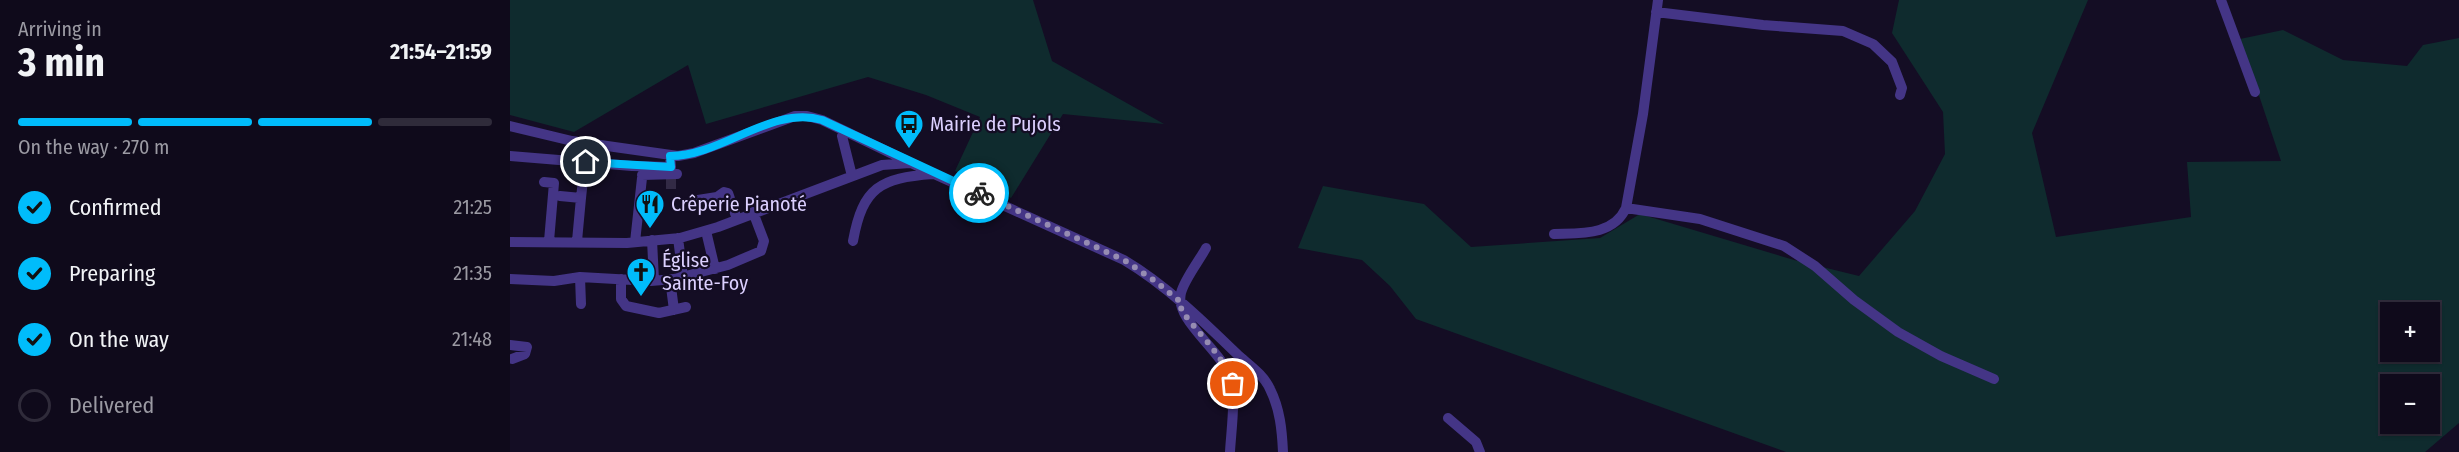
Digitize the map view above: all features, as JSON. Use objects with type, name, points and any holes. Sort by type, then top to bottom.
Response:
[{"type":"street","points":[[1554,234],[1603,231],[1623,214],[1626,208],[1643,114],[1658,0]]},
{"type":"street","points":[[2221,0],[2255,92]]},
{"type":"street","points":[[1656,12],[1763,25],[1843,31],[1873,44],[1892,62],[1902,88],[1900,95]]},
{"type":"street","points":[[630,244],[642,177],[671,169],[694,153],[795,116],[822,120],[934,174],[1124,260],[1147,275],[1182,303],[1265,380],[1278,407],[1282,426],[1283,452]]},
{"type":"street","points":[[510,126],[671,169]]},
{"type":"street","points":[[844,132],[842,136],[852,176]]},
{"type":"street","points":[[510,156],[671,169]]},
{"type":"street","points":[[510,242],[577,241],[630,244],[678,238],[705,231],[882,165],[912,163]]},
{"type":"street","points":[[853,241],[862,205],[877,187],[904,176],[934,174]]},
{"type":"street","points":[[577,241],[583,180],[592,181]]},
{"type":"street","points":[[544,182],[554,183],[549,241]]},
{"type":"street","points":[[703,199],[724,192],[728,194],[737,219]]},
{"type":"street","points":[[560,196],[580,198]]},
{"type":"street","points":[[1626,208],[1700,219],[1784,246],[1815,266],[1854,300],[1898,332],[1941,356],[1994,380]]},
{"type":"street","points":[[510,279],[554,281],[580,277],[654,280],[683,277],[715,269],[747,259],[761,251],[764,241],[753,212]]},
{"type":"street","points":[[705,231],[715,269]]},
{"type":"street","points":[[678,238],[683,277]]},
{"type":"street","points":[[652,240],[654,280]]},
{"type":"street","points":[[1206,248],[1180,294],[1181,310],[1229,372],[1233,384],[1230,452]]},
{"type":"street","points":[[580,277],[581,304]]},
{"type":"street","points":[[625,278],[621,299],[626,306],[659,313],[686,307]]},
{"type":"street","points":[[670,279],[674,310]]},
{"type":"street","points":[[510,345],[527,347],[525,354],[512,359]]},
{"type":"street","points":[[1448,418],[1476,441],[1480,452]]},
{"type":"green space","points":[[510,0],[1033,0],[1052,61],[1164,124],[1063,114],[1011,198],[955,171],[980,117],[926,95],[868,77],[706,124],[688,65],[574,132],[510,115]]},
{"type":"green space","points":[[1899,0],[2088,0],[2032,133],[2056,237],[2191,217],[2187,162],[2281,161],[2240,39],[2283,30],[2343,60],[2407,66],[2423,45],[2459,38],[2459,423],[2425,452],[1786,452],[1416,319],[1390,286],[1362,260],[1298,248],[1323,186],[1424,204],[1471,247],[1600,238],[1640,214],[1794,260],[1859,276],[1915,211],[1945,154],[1943,112],[1892,33]]},
{"type":"tunnel","points":[[671,177],[671,189]]},
{"type":"way so far","points":[[979,193],[1140,269],[1182,303],[1181,310],[1218,356],[1229,372],[1233,384]]},
{"type":"place","name":"Mairie de Pujols","points":[[909,150]]},
{"type":"place","name":"Crêperie Pianoté","points":[[650,230]]},
{"type":"place","name":"Église Sainte-Foy","points":[[641,298]]},
{"type":"route","points":[[586,162],[671,167],[670,156],[694,153],[795,116],[807,116],[822,120],[979,193]]}]
